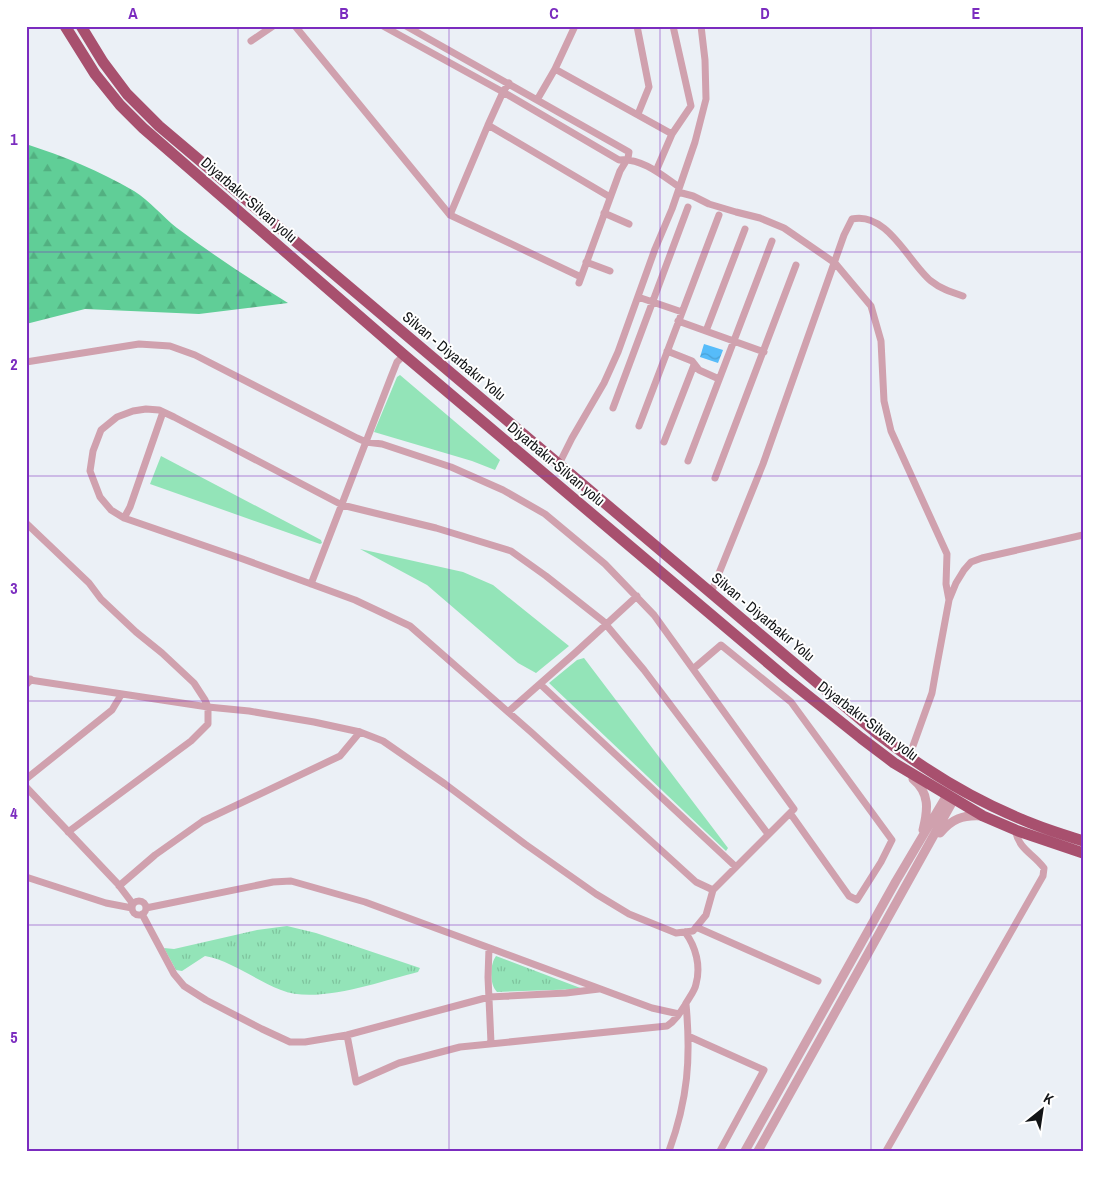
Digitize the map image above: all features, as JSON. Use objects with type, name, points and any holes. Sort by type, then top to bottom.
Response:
[{"type":"highway","name":"Diyarbakır-Silvan yolu","points":[[65,26],[95,74],[120,106],[143,128],[404,355],[786,678],[894,763],[983,816],[1015,830],[1083,853]]},
{"type":"highway","name":"Silvan - Diyarbakır Yolu","points":[[81,26],[102,62],[127,94],[159,126],[871,728],[908,757],[969,793],[1020,819],[1083,840]]},
{"type":"street","points":[[250,41],[273,26]]},
{"type":"street","points":[[295,26],[450,215],[580,280],[610,197],[629,152],[406,26]]},
{"type":"street","points":[[383,26],[503,92],[619,160],[628,158],[656,171],[679,189],[709,204],[760,218],[784,228],[835,263],[871,306],[880,341],[884,400],[891,431],[946,554],[946,584],[949,600]]},
{"type":"street","points":[[537,100],[555,69],[575,26]]},
{"type":"street","points":[[636,26],[650,87],[638,114]]},
{"type":"street","points":[[656,171],[672,134],[691,106],[673,26]]},
{"type":"street","points":[[559,464],[604,383],[618,352],[679,189],[706,99],[705,60],[701,26]]},
{"type":"street","points":[[555,69],[672,134]]},
{"type":"street","points":[[450,215],[488,125],[503,92],[509,84]]},
{"type":"street","points":[[488,125],[610,197]]},
{"type":"street","points":[[613,408],[688,207]]},
{"type":"street","points":[[604,213],[629,224]]},
{"type":"street","points":[[639,426],[718,215]]},
{"type":"street","points":[[711,593],[763,464],[844,235],[852,219],[859,218],[873,222],[889,233],[930,281],[943,290],[963,296]]},
{"type":"street","points":[[706,331],[745,229]]},
{"type":"street","points":[[688,461],[772,240]]},
{"type":"street","points":[[586,262],[610,272]]},
{"type":"street","points":[[715,478],[796,266]]},
{"type":"street","points":[[638,297],[682,312]]},
{"type":"street","points":[[678,321],[764,352]]},
{"type":"street","points":[[26,362],[139,344],[170,346],[196,355],[366,442],[382,444],[452,467],[503,490],[545,514],[605,564],[654,615],[794,809],[713,890],[706,915],[696,927],[693,930],[676,933],[629,914],[557,866],[445,784],[382,741],[360,732],[249,711],[208,707],[27,681]]},
{"type":"street","points":[[666,351],[692,360],[699,370],[719,379]]},
{"type":"street","points":[[311,584],[397,362],[404,355]]},
{"type":"street","points":[[664,442],[694,365]]},
{"type":"street","points":[[713,890],[696,882],[410,626],[363,603],[124,518],[111,510],[100,497],[90,470],[92,451],[101,430],[117,416],[133,411],[146,409],[163,412],[342,505],[436,528],[511,551],[546,576],[606,625],[644,670],[768,834]]},
{"type":"street","points":[[124,518],[163,412]]},
{"type":"street","points":[[26,523],[89,583],[101,599],[194,683],[208,707],[208,724],[191,741],[68,832]]},
{"type":"street","points":[[908,757],[932,693],[949,600],[956,583],[971,562],[1083,535]]},
{"type":"street","points":[[508,712],[636,596]]},
{"type":"street","points":[[693,669],[721,645],[792,702],[892,840],[881,862],[857,900],[849,896],[790,813]]},
{"type":"street","points":[[540,684],[736,867]]},
{"type":"street","points":[[26,779],[112,710],[121,695]]},
{"type":"street","points":[[120,886],[155,855],[203,821],[340,756],[360,732]]},
{"type":"street","points":[[758,1151],[828,1028],[925,841],[927,806],[925,796],[921,786],[894,763]]},
{"type":"street","points":[[26,787],[30,795],[120,886],[136,914],[273,882],[291,882],[365,902],[652,1008],[679,1014]]},
{"type":"street","points":[[745,1151],[807,1038],[951,797]]},
{"type":"street","points":[[925,841],[960,817],[966,815],[983,816]]},
{"type":"street","points":[[886,1151],[1042,876],[1044,868],[1038,859],[1018,841],[1015,830]]},
{"type":"street","points":[[26,877],[106,903],[133,906],[137,902],[142,902],[144,911],[174,974],[184,986],[206,1000],[290,1042],[305,1042],[347,1035],[490,997],[566,993],[602,988]]},
{"type":"street","points":[[696,927],[818,981]]},
{"type":"street","points":[[347,1035],[356,1082],[399,1062],[460,1047],[667,1026],[679,1014],[696,986],[698,964],[692,941],[685,932]]},
{"type":"street","points":[[489,948],[488,977],[492,1043]]},
{"type":"street","points":[[669,1151],[679,1119],[687,1079],[688,1036],[686,1004]]},
{"type":"street","points":[[688,1036],[764,1070],[720,1151]]},
{"type":"green space","points":[[26,144],[81,164],[134,191],[146,199],[177,228],[232,267],[288,303],[199,314],[85,309],[26,324]]},
{"type":"green space","points":[[400,375],[500,460],[495,470],[472,461],[374,432],[397,377]]},
{"type":"green space","points":[[161,456],[321,540],[322,543],[320,544],[150,484]]},
{"type":"green space","points":[[360,549],[463,572],[493,585],[569,646],[536,673],[518,663],[427,585]]},
{"type":"green space","points":[[584,658],[728,848],[726,851],[549,683],[577,660]]},
{"type":"green space","points":[[287,926],[316,933],[420,968],[418,972],[349,990],[312,995],[296,994],[271,986],[234,966],[205,956],[182,971],[176,970],[164,948],[174,949],[257,930]]},
{"type":"green space","points":[[496,956],[583,989],[497,992],[494,988],[491,974],[492,964]]},
{"type":"water","points":[[704,344],[723,350],[718,363],[700,357]]}]
